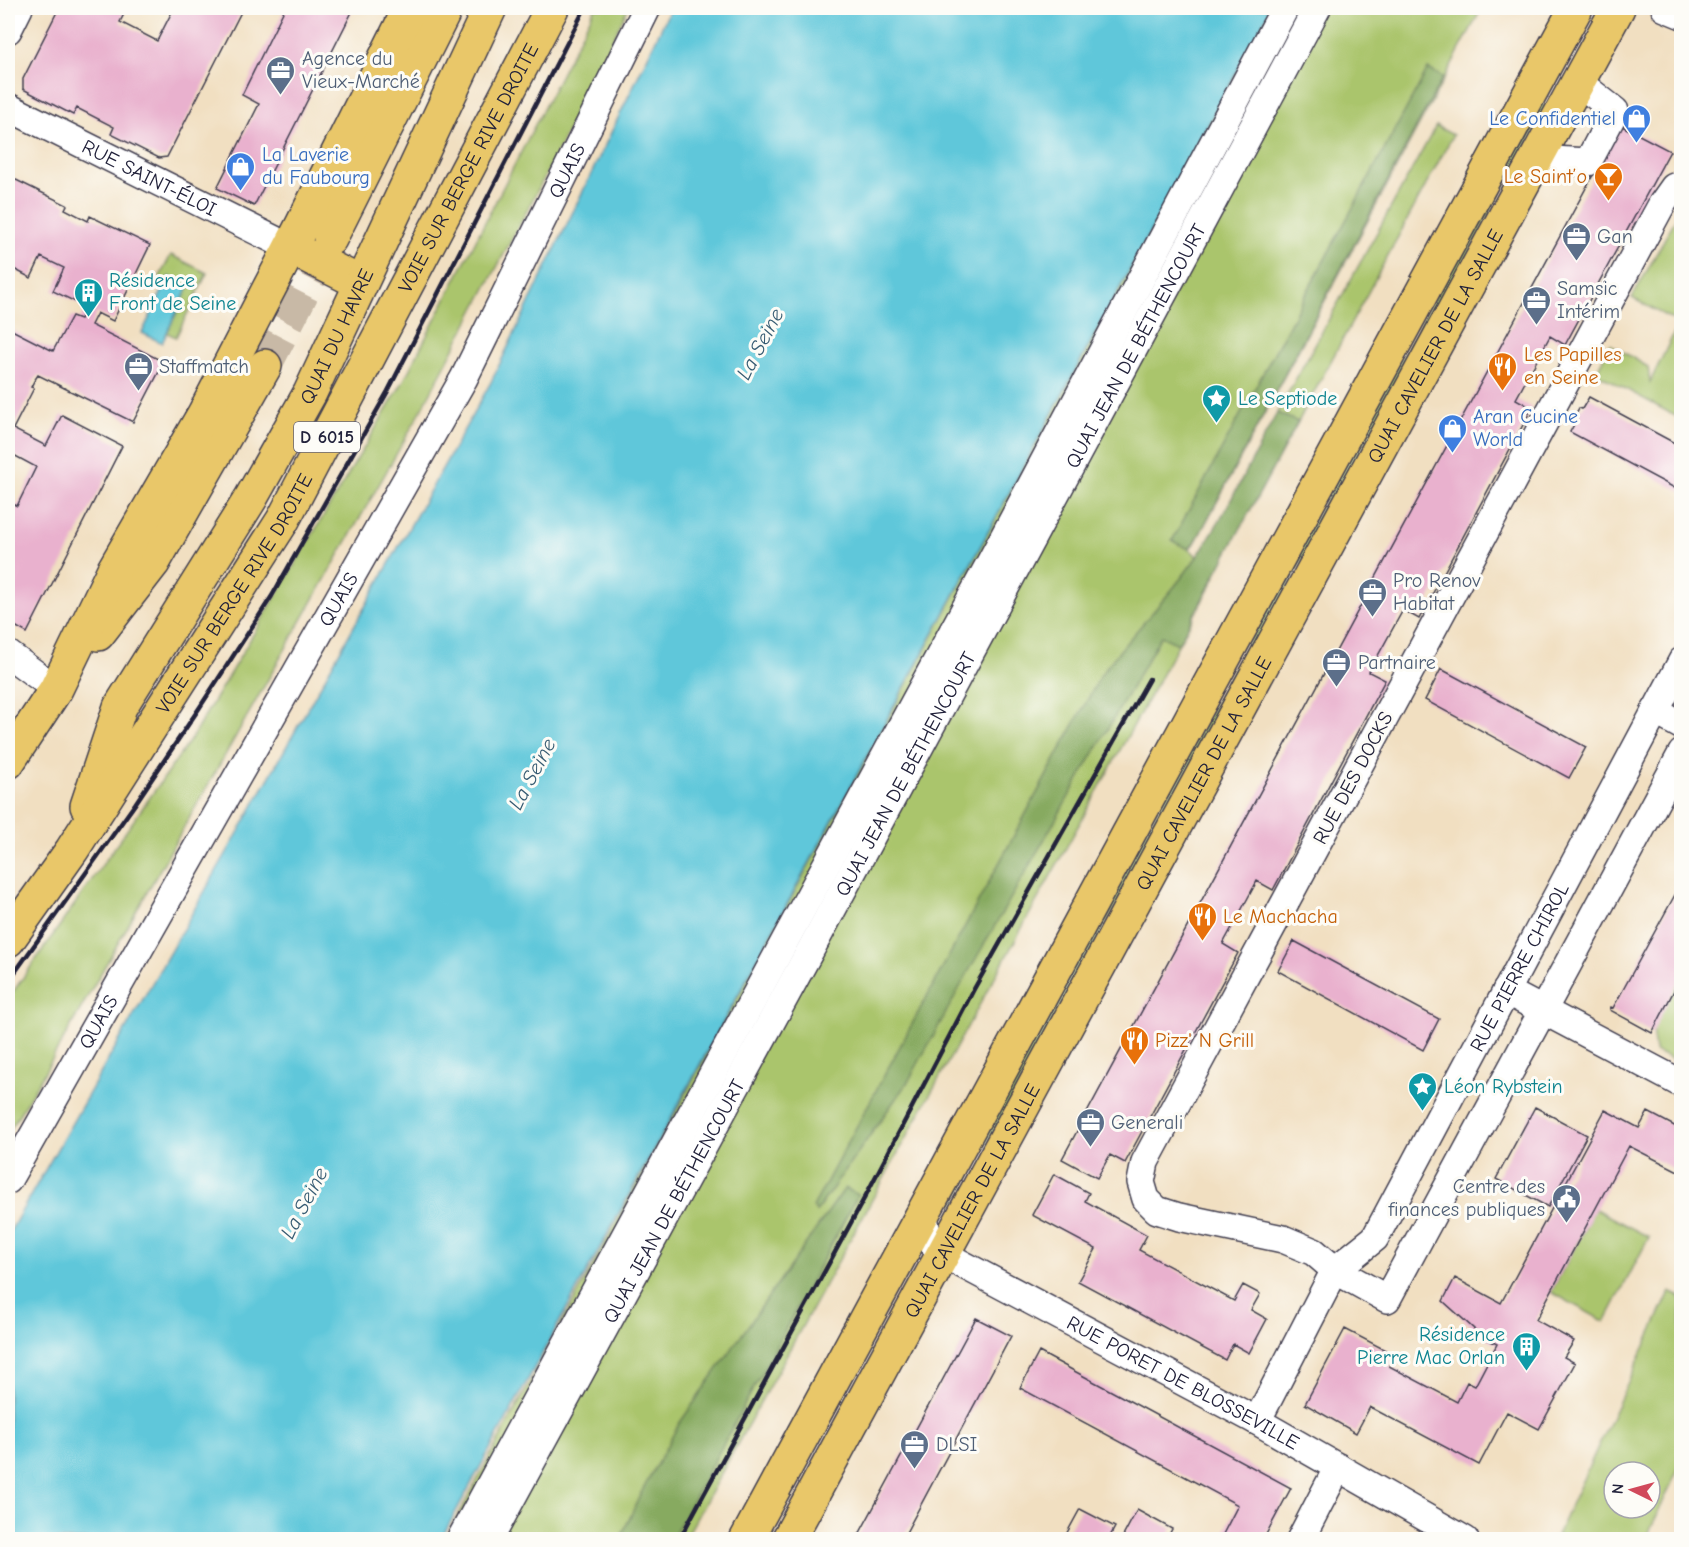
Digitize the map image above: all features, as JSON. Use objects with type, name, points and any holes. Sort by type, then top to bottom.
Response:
[{"type":"main road","points":[[56,689],[113,571],[204,414],[291,248],[410,8]]},
{"type":"main road","points":[[330,239],[446,8]]},
{"type":"main road","name":"QUAI DU HAVRE","points":[[72,850],[120,708],[257,488],[310,393],[490,8]]},
{"type":"main road","name":"VOIE SUR BERGE RIVE DROITE","points":[[8,940],[72,850],[283,520],[552,8]]},
{"type":"main road","name":"QUAI CAVELIER DE LA SALLE","points":[[746,1539],[1576,8]]},
{"type":"main road","name":"QUAI CAVELIER DE LA SALLE","points":[[788,1539],[1618,8]]},
{"type":"main road","points":[[291,248],[361,282]]},
{"type":"main road","points":[[8,762],[56,689],[153,563],[265,366]]},
{"type":"street","points":[[8,30],[19,8]]},
{"type":"street","name":"QUAIS","points":[[8,1180],[464,378],[647,8]]},
{"type":"street","name":"QUAI JEAN DE BÉTHENCOURT","points":[[460,1539],[991,561],[1285,8]]},
{"type":"street","name":"QUAI JEAN DE BÉTHENCOURT","points":[[489,1539],[811,949],[1317,8]]},
{"type":"street","points":[[1665,8],[1682,15]]},
{"type":"street","points":[[1536,159],[1588,162],[1615,111],[1578,82]]},
{"type":"street","name":"RUE SAINT-ÉLOI","points":[[8,107],[291,248]]},
{"type":"street","name":"RUE DES DOCKS","points":[[1542,1011],[1387,1299],[1335,1270],[1314,1252],[1283,1239],[1157,1210],[1146,1199],[1141,1182],[1145,1162],[1662,204],[1674,187],[1682,185]]},
{"type":"street","points":[[8,654],[56,689]]},
{"type":"street","name":"RUE PIERRE CHIROL","points":[[1257,1421],[1335,1270],[1375,1238],[1682,661]]},
{"type":"street","points":[[1655,711],[1682,726]]},
{"type":"street","points":[[1542,1011],[1682,753]]},
{"type":"street","points":[[1506,991],[1682,1084]]},
{"type":"street","name":"RUE PORET DE BLOSSEVILLE","points":[[924,1211],[926,1233],[933,1246],[943,1254],[1257,1421],[1465,1539]]},
{"type":"street","points":[[1300,1539],[1338,1467]]},
{"type":"green space","points":[[595,8],[628,8],[550,167],[422,409],[8,1133],[8,999],[191,739],[403,382]]},
{"type":"green space","points":[[1271,8],[1482,8],[1196,541],[1189,548],[1216,576],[685,1539],[445,1540]]},
{"type":"green space","points":[[1428,69],[1443,77],[1196,541],[1189,549],[1172,541]]},
{"type":"green space","points":[[1540,103],[1547,107],[954,1205],[946,1201]]},
{"type":"green space","points":[[1436,126],[1453,135],[1298,422],[1277,413]]},
{"type":"green space","points":[[1681,209],[1681,419],[1596,373],[1610,344],[1648,367],[1650,382],[1679,323],[1632,298]]},
{"type":"green space","points":[[171,255],[207,273],[176,337],[167,333],[189,286],[169,277],[165,286],[157,282]]},
{"type":"green space","points":[[1277,413],[1298,422],[1178,644],[1161,636],[909,1080],[816,1212],[813,1207],[1102,673],[1179,581],[1202,549],[1232,499]]},
{"type":"green space","points":[[1681,975],[1681,1064],[1655,1051],[1652,1029]]},
{"type":"green space","points":[[845,1188],[858,1195],[672,1539],[620,1539],[641,1493],[679,1424]]},
{"type":"green space","points":[[1595,1209],[1649,1237],[1605,1322],[1551,1292]]},
{"type":"green space","points":[[1670,1292],[1681,1297],[1681,1463],[1662,1504],[1662,1460],[1602,1460],[1602,1520],[1655,1520],[1646,1539],[1567,1539],[1557,1535]]},
{"type":"water","name":"La Seine","points":[[671,8],[1271,8],[441,1539],[8,1540],[8,1235],[234,840],[491,382]]},
{"type":"water","points":[[169,277],[189,286],[162,343],[142,333]]},
{"type":"building","points":[[59,8],[127,8],[120,22],[157,41],[174,8],[243,8],[167,157],[159,158],[111,134],[114,127],[77,108],[73,115],[23,89],[23,79]]},
{"type":"building","points":[[285,8],[354,8],[254,206],[217,188],[259,104],[242,95]]},
{"type":"building","points":[[1620,125],[1670,151],[1565,345],[1550,336],[1516,399],[1532,408],[1419,619],[1403,610],[1369,672],[1385,680],[1273,890],[1257,881],[1223,944],[1238,953],[1125,1163],[1110,1155],[1097,1178],[1062,1159]]},
{"type":"building","points":[[8,176],[67,205],[65,209],[88,221],[90,216],[150,245],[113,321],[97,313],[91,325],[164,362],[133,422],[38,375],[34,381],[31,387],[34,388],[13,429],[46,446],[62,415],[122,446],[27,633],[8,622],[8,501],[17,506],[36,467],[8,452],[8,328],[53,351],[72,316],[80,319],[86,307],[53,291],[64,268],[41,257],[31,278],[8,266]]},
{"type":"building","points":[[1589,397],[1682,447],[1682,492],[1570,432],[1577,419],[1574,417]]},
{"type":"building","points":[[1441,669],[1586,747],[1569,778],[1425,700]]},
{"type":"building","points":[[1682,882],[1682,975],[1652,1033],[1610,1010]]},
{"type":"building","points":[[1294,941],[1439,1019],[1423,1050],[1278,971]]},
{"type":"building","points":[[1535,1107],[1587,1135],[1548,1207],[1496,1179]]},
{"type":"building","points":[[1605,1110],[1639,1128],[1648,1112],[1682,1130],[1682,1173],[1629,1146],[1536,1320],[1574,1341],[1564,1357],[1575,1363],[1539,1429],[1507,1412],[1479,1465],[1370,1407],[1356,1433],[1305,1404],[1345,1329],[1395,1355],[1389,1366],[1457,1402],[1467,1382],[1475,1386],[1497,1344],[1483,1337],[1443,1301],[1455,1278],[1501,1303]]},
{"type":"building","points":[[1054,1174],[1089,1193],[1085,1201],[1147,1235],[1139,1250],[1234,1301],[1243,1285],[1260,1294],[1251,1310],[1267,1319],[1249,1353],[1233,1344],[1225,1360],[1078,1281],[1096,1249],[1032,1215]]},
{"type":"building","points":[[976,1318],[1011,1336],[902,1540],[856,1540]]},
{"type":"building","points":[[1039,1352],[1291,1488],[1263,1540],[1220,1540],[1238,1505],[1020,1388]]},
{"type":"building","points":[[1080,1509],[1115,1527],[1108,1540],[1063,1540]]},
{"type":"building","points":[[1137,1510],[1172,1529],[1166,1540],[1121,1540]]},
{"type":"tunnel","points":[[265,366],[330,239]]},
{"type":"railway","points":[[8,982],[135,804],[272,596],[388,391],[585,8]]},
{"type":"railway","points":[[679,1540],[866,1195],[974,989],[1149,679]]},
{"type":"place","name":"Agence du Vieux-Marché","points":[[281,96]]},
{"type":"place","name":"Le Confidentiel","points":[[1637,144]]},
{"type":"place","name":"La Laverie du Faubourg","points":[[241,192]]},
{"type":"place","name":"Le Saint’o","points":[[1608,202]]},
{"type":"place","name":"Gan","points":[[1576,262]]},
{"type":"place","name":"Résidence Front de Seine","points":[[88,318]]},
{"type":"place","name":"Samsic Intérim","points":[[1536,326]]},
{"type":"place","name":"Staffmatch","points":[[138,392]]},
{"type":"place","name":"Les Papilles en Seine","points":[[1503,392]]},
{"type":"place","name":"Le Septiode","points":[[1217,424]]},
{"type":"place","name":"Aran Cucine World","points":[[1452,454]]},
{"type":"place","name":"Pro Renov Habitat","points":[[1372,618]]},
{"type":"place","name":"Partnaire","points":[[1337,688]]},
{"type":"place","name":"Le Machacha","points":[[1202,942]]},
{"type":"place","name":"Pizz' N Grill","points":[[1134,1066]]},
{"type":"place","name":"Léon Rybstein","points":[[1423,1112]]},
{"type":"place","name":"Generali","points":[[1090,1148]]},
{"type":"place","name":"Centre des finances publiques","points":[[1566,1224]]},
{"type":"place","name":"Résidence Pierre Mac Orlan","points":[[1526,1372]]},
{"type":"place","name":"DLSI","points":[[915,1470]]}]
